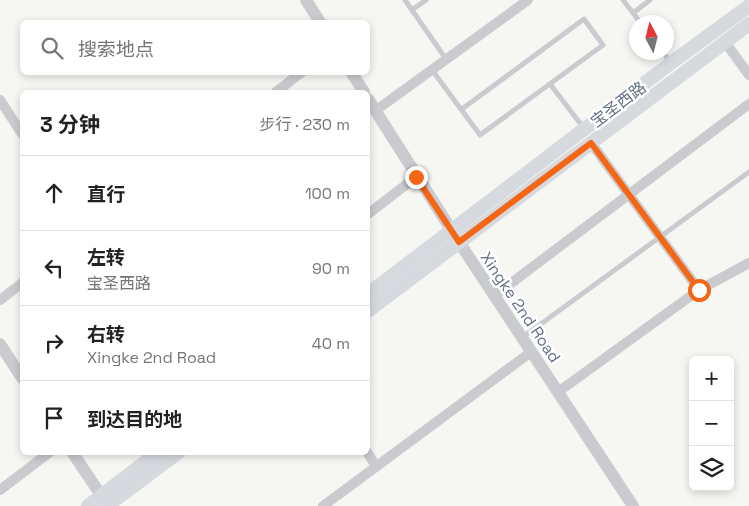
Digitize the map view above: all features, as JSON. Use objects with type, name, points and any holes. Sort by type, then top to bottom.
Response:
[{"type":"main road","name":"宝圣西路","points":[[674,54],[749,6]]},
{"type":"main road","name":"宝圣西路","points":[[370,293],[455,237],[591,143],[749,24]]},
{"type":"main road","name":"宝圣西路","points":[[370,309],[665,60]]},
{"type":"main road","points":[[106,503],[155,455]]},
{"type":"main road","points":[[88,506],[106,503],[175,455]]},
{"type":"street","points":[[306,0],[319,20]]},
{"type":"street","points":[[375,111],[528,0]]},
{"type":"street","points":[[725,42],[749,75]]},
{"type":"street","points":[[279,90],[298,75]]},
{"type":"street","points":[[353,75],[363,90]]},
{"type":"street","points":[[0,100],[20,131]]},
{"type":"street","name":"Xingke 2nd Road","points":[[370,102],[455,237],[633,506]]},
{"type":"street","points":[[494,296],[749,104]]},
{"type":"street","points":[[591,143],[699,290]]},
{"type":"street","points":[[370,212],[416,177]]},
{"type":"street","points":[[558,392],[699,290],[749,263]]},
{"type":"street","points":[[0,300],[20,285]]},
{"type":"street","points":[[0,344],[20,375]]},
{"type":"street","points":[[323,506],[531,352]]},
{"type":"street","points":[[0,490],[46,455]]},
{"type":"street","points":[[74,455],[106,503]]},
{"type":"street","points":[[369,455],[376,466]]},
{"type":"lane","points":[[405,0],[446,60]]},
{"type":"lane","points":[[412,10],[426,0]]},
{"type":"lane","points":[[623,0],[633,13],[650,0]]},
{"type":"lane","points":[[432,70],[480,134],[603,45],[584,19],[462,109]]},
{"type":"lane","points":[[550,84],[584,130]]},
{"type":"lane","points":[[522,338],[749,172]]},
{"type":"route","points":[[416,177],[459,242],[591,143],[699,290]]}]
